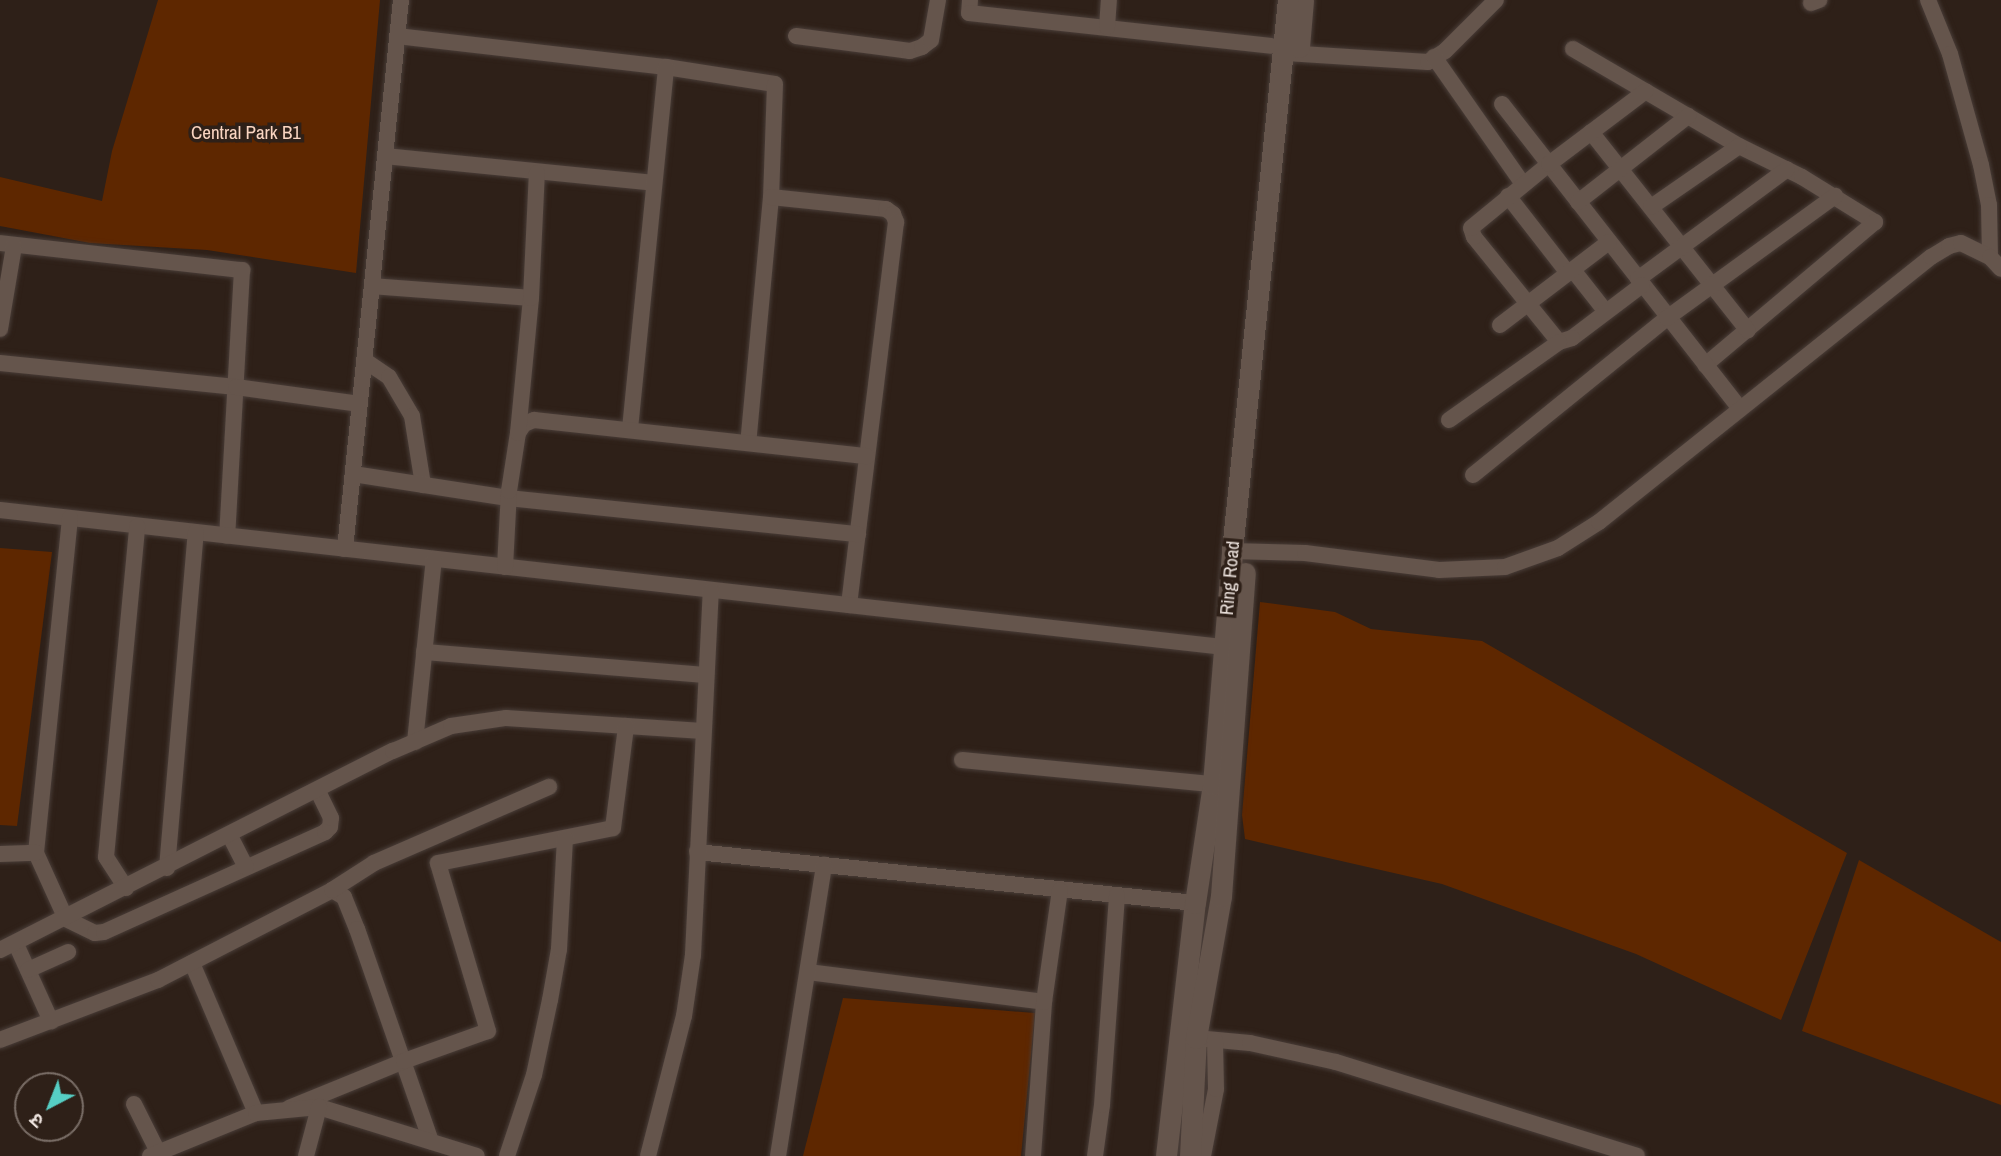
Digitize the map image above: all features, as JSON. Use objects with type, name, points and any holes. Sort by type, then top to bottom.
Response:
[{"type":"street","points":[[345,549],[401,0]]},
{"type":"street","points":[[796,36],[910,51],[931,40],[938,0]]},
{"type":"street","points":[[970,0],[968,13],[1408,62],[1428,61],[1445,51],[1496,0]]},
{"type":"street","points":[[1107,27],[1109,0]]},
{"type":"street","name":"Ring Road","points":[[1190,1156],[1221,896],[1239,551],[1288,0]]},
{"type":"street","name":"Ring Road","points":[[1285,50],[1303,0]]},
{"type":"street","points":[[1928,0],[1950,54],[1981,164],[1996,263]]},
{"type":"street","points":[[397,36],[666,68],[775,84],[771,197],[748,443]]},
{"type":"street","points":[[1573,49],[1739,146],[1835,196],[1875,222],[1705,365]]},
{"type":"street","points":[[1434,57],[1523,184]]},
{"type":"street","points":[[630,429],[666,68]]},
{"type":"street","points":[[1559,342],[1471,233],[1473,225],[1646,92]]},
{"type":"street","points":[[1502,104],[1740,409]]},
{"type":"street","points":[[1578,202],[1688,116]]},
{"type":"street","points":[[1591,132],[1748,331]]},
{"type":"street","points":[[1651,207],[1739,146]]},
{"type":"street","points":[[385,156],[654,183]]},
{"type":"street","points":[[1449,421],[1559,342],[1572,338],[1606,313],[1682,247],[1787,169]]},
{"type":"street","points":[[505,567],[508,498],[518,433],[531,298],[537,173]]},
{"type":"street","points":[[1508,196],[1606,313]]},
{"type":"street","points":[[1473,475],[1667,317],[1835,196]]},
{"type":"street","points":[[771,197],[886,209],[893,214],[896,222],[849,605]]},
{"type":"street","points":[[1500,326],[1609,242]]},
{"type":"street","points":[[1239,551],[1306,553],[1439,570],[1505,567],[1558,548],[1599,522],[1949,246],[1961,243],[1996,263]]},
{"type":"street","points":[[0,329],[7,245],[242,270],[227,536]]},
{"type":"street","points":[[372,286],[531,298]]},
{"type":"street","points":[[364,360],[389,377],[412,416],[424,485]]},
{"type":"street","points":[[0,363],[236,387],[360,404]]},
{"type":"street","points":[[518,433],[524,424],[534,420],[867,456]]},
{"type":"street","points":[[352,474],[508,498],[858,534]]},
{"type":"street","points":[[0,510],[1224,647]]},
{"type":"street","points":[[69,518],[36,853],[66,919],[95,933],[104,932],[330,827],[331,818],[318,791]]},
{"type":"street","points":[[126,888],[106,857],[137,526]]},
{"type":"street","points":[[167,867],[195,532]]},
{"type":"street","name":"Ring Road","points":[[1166,1156],[1195,904],[1213,784],[1224,647],[1239,551]]},
{"type":"street","points":[[415,742],[433,559]]},
{"type":"street","points":[[648,1156],[684,1016],[693,955],[711,590]]},
{"type":"street","points":[[424,652],[706,676]]},
{"type":"street","points":[[0,950],[451,726],[506,719],[703,731]]},
{"type":"street","points":[[289,1108],[404,1061],[488,1031],[438,863],[612,828],[626,726]]},
{"type":"street","points":[[962,760],[1213,784]]},
{"type":"street","points":[[0,1040],[158,980],[332,890],[353,874],[426,838],[549,787]]},
{"type":"street","points":[[230,836],[246,867]]},
{"type":"street","points":[[507,1156],[534,1075],[550,1000],[559,949],[565,838]]},
{"type":"street","points":[[697,852],[1195,904]]},
{"type":"street","points":[[0,854],[36,853]]},
{"type":"street","points":[[778,1156],[824,866]]},
{"type":"street","points":[[332,890],[344,897],[431,1142]]},
{"type":"street","points":[[1033,1156],[1044,1002],[1060,890]]},
{"type":"street","points":[[1095,1156],[1102,1105],[1117,896]]},
{"type":"street","points":[[16,943],[51,1021]]},
{"type":"street","points":[[28,970],[68,952]]},
{"type":"street","points":[[192,963],[256,1113]]},
{"type":"street","points":[[807,972],[1044,1002]]},
{"type":"street","points":[[1203,1156],[1216,1089],[1205,1039],[1250,1043],[1336,1062],[1637,1156]]},
{"type":"street","points":[[134,1104],[154,1154],[256,1113],[319,1107],[477,1156]]},
{"type":"street","points":[[306,1156],[319,1107]]},
{"type":"green space","name":"Central Park B1","points":[[158,0],[380,0],[356,273],[207,250],[90,243],[0,226],[0,177],[102,201],[112,151]]},
{"type":"green space","points":[[0,548],[52,552],[17,826],[0,825]]},
{"type":"green space","points":[[1260,602],[1335,612],[1371,629],[1482,641],[1847,853],[1781,1020],[1636,954],[1442,884],[1245,839],[1242,815]]},
{"type":"green space","points":[[1859,860],[2001,942],[2001,1105],[1802,1031]]},
{"type":"green space","points":[[843,998],[1035,1013],[1021,1156],[803,1156]]}]
